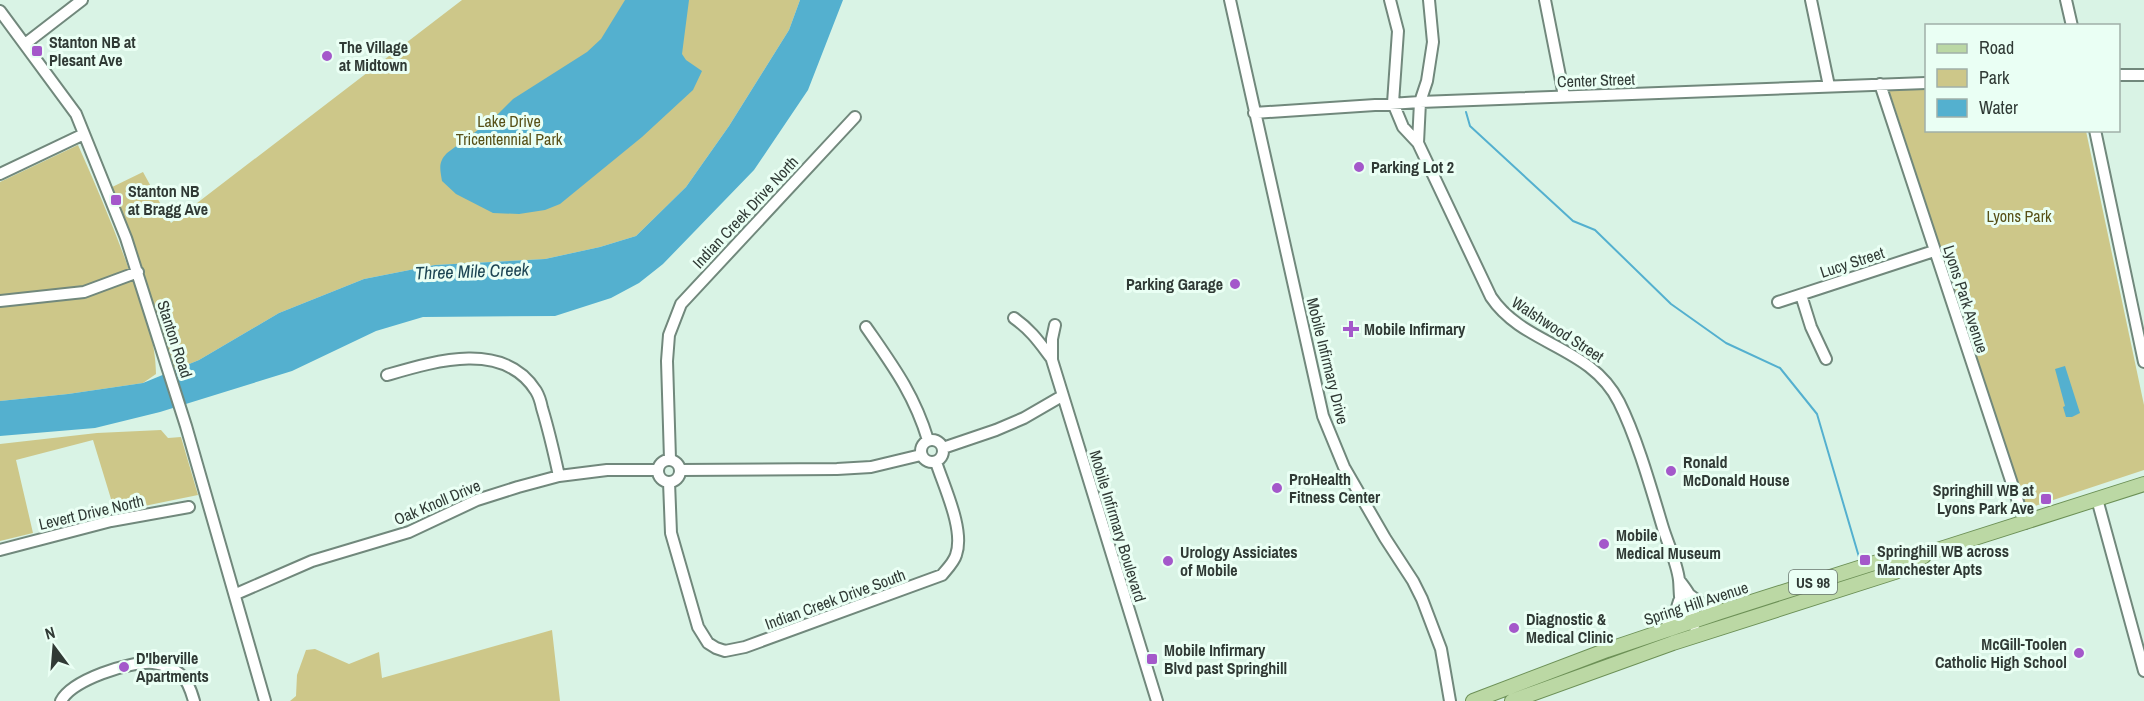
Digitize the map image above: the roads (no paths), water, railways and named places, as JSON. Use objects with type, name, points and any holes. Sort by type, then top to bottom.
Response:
[{"type":"main road","name":"Spring Hill Avenue","points":[[1473,701],[1720,612],[1890,558],[1934,551],[2144,484]]},
{"type":"main road","name":"Spring Hill Avenue","points":[[1512,701],[1530,698],[1697,635],[1895,572],[1934,551]]},
{"type":"street","points":[[26,44],[82,0]]},
{"type":"street","name":"Mobile Infirmary Drive","points":[[1230,0],[1323,416],[1344,467],[1413,580],[1422,599],[1441,649],[1450,701]]},
{"type":"street","points":[[1390,0],[1398,30],[1397,64],[1392,88],[1393,103]]},
{"type":"street","name":"Walshwood Street","points":[[1418,143],[1420,102],[1427,81],[1433,42],[1429,0]]},
{"type":"street","points":[[1545,0],[1564,96]]},
{"type":"street","points":[[1811,0],[1829,86]]},
{"type":"street","points":[[2066,0],[2072,24]]},
{"type":"street","name":"Stanton Road","points":[[2,18],[26,44],[76,114],[138,272],[236,594],[265,701]]},
{"type":"street","points":[[2120,75],[2144,75]]},
{"type":"street","name":"Center Street","points":[[1254,113],[1393,103],[1925,83]]},
{"type":"street","name":"Lyons Park Avenue","points":[[1880,84],[2025,523]]},
{"type":"street","name":"Walshwood Street","points":[[1393,103],[1403,127],[1418,143],[1491,297],[1499,308],[1516,324],[1582,360],[1605,380],[1620,404],[1684,596],[1676,615],[1664,631]]},
{"type":"street","name":"Indian Creek Drive North","points":[[670,459],[667,361],[669,335],[681,304],[855,117]]},
{"type":"street","points":[[2095,132],[2144,362]]},
{"type":"street","points":[[0,174],[84,134]]},
{"type":"street","name":"Lucy Street","points":[[1778,302],[1934,251]]},
{"type":"street","points":[[0,301],[84,292],[138,272]]},
{"type":"street","points":[[1801,295],[1811,327],[1827,359]]},
{"type":"street","name":"Mobile Infirmary Boulevard","points":[[1014,318],[1039,340],[1052,360]]},
{"type":"street","name":"Mobile Infirmary Boulevard","points":[[1055,325],[1052,360],[1158,701]]},
{"type":"street","points":[[866,327],[903,381],[921,416],[928,440]]},
{"type":"street","points":[[387,375],[446,360],[501,361],[519,370],[537,392],[559,476]]},
{"type":"street","points":[[943,448],[1024,418],[1062,396]]},
{"type":"street","points":[[928,440],[936,440],[943,448],[941,458],[936,462],[928,462],[921,454],[922,444],[928,440]]},
{"type":"street","points":[[680,470],[871,467],[921,454]]},
{"type":"street","points":[[670,459],[678,464],[680,470],[676,480],[669,482],[662,480],[658,470],[660,463],[670,459]]},
{"type":"street","name":"Indian Creek Drive South","points":[[669,482],[671,533],[698,627],[708,643],[725,651],[745,647],[942,575],[956,557],[959,540],[955,519],[936,462]]},
{"type":"street","name":"Oak Knoll Drive","points":[[236,594],[312,561],[409,532],[477,500],[559,476],[607,470],[658,470]]},
{"type":"street","points":[[2097,499],[2144,671]]},
{"type":"street","name":"Levert Drive North","points":[[0,550],[111,521],[189,507]]},
{"type":"street","points":[[1697,635],[1693,621],[1685,614],[1684,596],[1720,612]]},
{"type":"street","points":[[62,699],[79,683],[128,666],[151,663],[168,667],[182,676],[194,701]]},
{"type":"water","points":[[625,0],[689,0],[682,54],[686,60],[702,71],[693,90],[642,137],[560,204],[545,210],[519,214],[493,213],[456,194],[442,181],[441,163],[447,153],[494,118],[513,99],[587,52],[601,39]]},
{"type":"water","name":"Three Mile Creek","points":[[800,0],[843,0],[808,90],[754,170],[663,264],[639,283],[611,298],[555,316],[423,317],[376,331],[292,371],[160,412],[95,428],[0,436],[0,401],[143,383],[199,360],[279,313],[364,279],[435,265],[545,259],[600,247],[636,236],[686,187],[729,126],[789,30]]},
{"type":"water","points":[[2065,366],[2080,413],[2072,417],[2066,417],[2055,369]]},
{"type":"waterway","points":[[1466,112],[1470,126],[1573,221],[1595,230],[1671,304],[1726,343],[1780,368],[1817,414],[1859,557]]},
{"type":"place","name":"Stanton NB at Plesant Ave","points":[[37,51]]},
{"type":"place","name":"The Village at Midtown","points":[[327,56]]},
{"type":"place","name":"Parking Lot 2","points":[[1359,167]]},
{"type":"place","name":"Stanton NB at Bragg Ave","points":[[116,200]]},
{"type":"place","name":"Parking Garage","points":[[1235,284]]},
{"type":"place","name":"Mobile Infirmary","points":[[1351,329]]},
{"type":"place","name":"Ronald McDonald House","points":[[1671,471]]},
{"type":"place","name":"ProHealth Fitness Center","points":[[1277,488]]},
{"type":"place","name":"Springhill WB at Lyons Park Ave","points":[[2046,499]]},
{"type":"place","name":"Mobile Medical Museum","points":[[1604,544]]},
{"type":"place","name":"Springhill WB across Manchester Apts","points":[[1865,560]]},
{"type":"place","name":"Urology Assiciates of Mobile","points":[[1168,561]]},
{"type":"place","name":"Diagnostic & Medical Clinic","points":[[1514,628]]},
{"type":"place","name":"McGill-Toolen Catholic High School","points":[[2079,653]]},
{"type":"place","name":"Mobile Infirmary Blvd past Springhill","points":[[1152,659]]},
{"type":"place","name":"D'Iberville Apartments","points":[[124,667]]},
{"type":"park label","name":"Lake Drive Tricentennial Park","points":[[509,130]]},
{"type":"park label","name":"Lyons Park","points":[[2019,216]]}]
